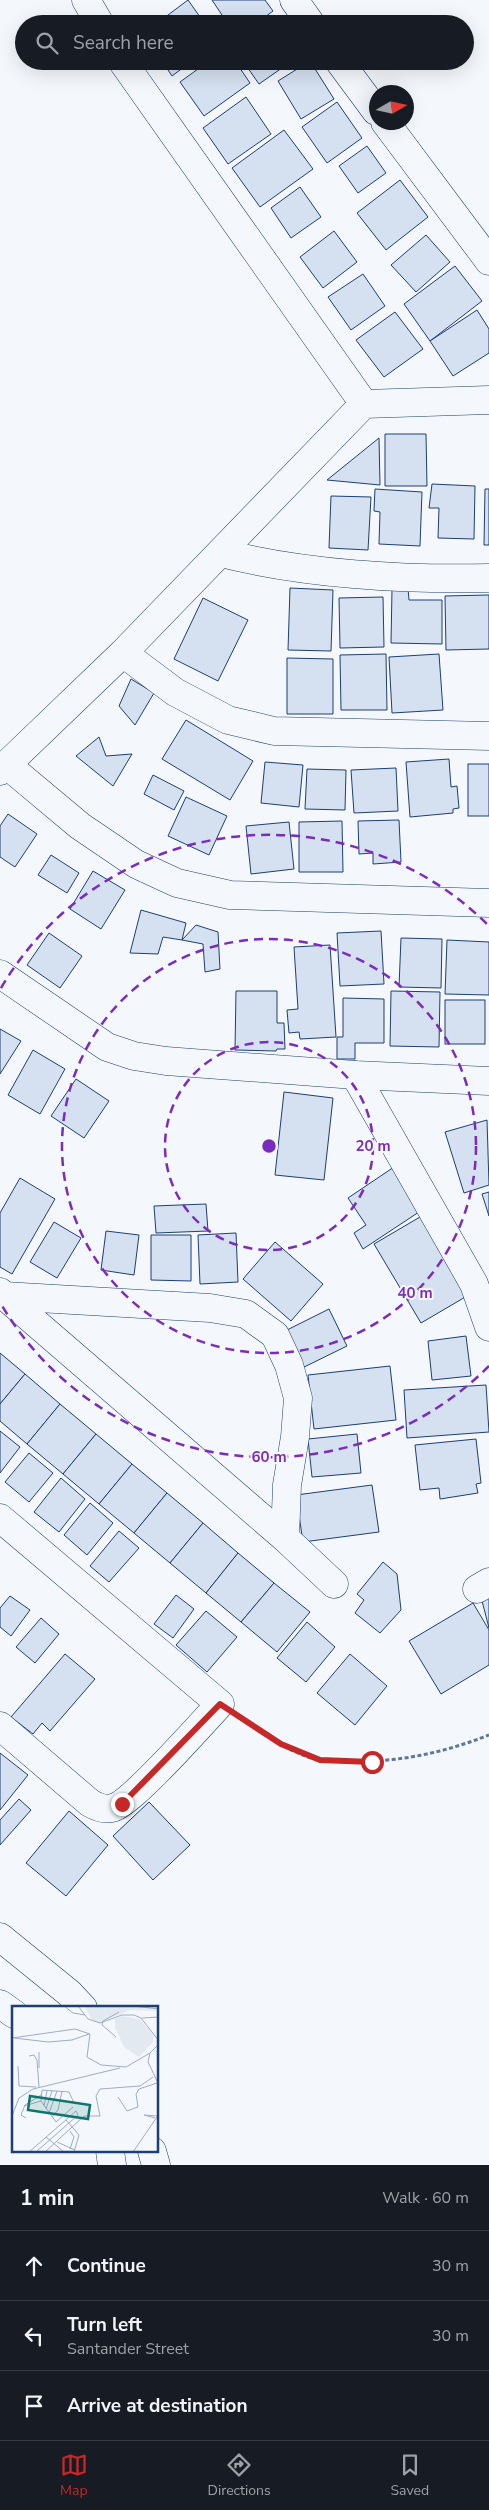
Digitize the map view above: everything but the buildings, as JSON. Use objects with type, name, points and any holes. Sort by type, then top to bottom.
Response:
[{"type":"street","points":[[86,0],[95,15]]},
{"type":"street","points":[[294,0],[305,15]]},
{"type":"street","points":[[128,70],[364,404]]},
{"type":"street","points":[[346,70],[369,102]]},
{"type":"street","points":[[391,130],[489,262]]},
{"type":"street","points":[[489,400],[364,404],[123,653],[3,768],[80,826],[136,864],[177,883],[230,895],[489,903]]},
{"type":"street","points":[[221,553],[258,562],[418,580],[489,578]]},
{"type":"street","points":[[123,653],[175,692],[228,720],[274,732],[489,736]]},
{"type":"street","points":[[0,974],[107,1047],[134,1056],[166,1061],[355,1075],[489,1081]]},
{"type":"street","points":[[355,1075],[474,1284],[489,1326]]},
{"type":"street","points":[[2,1294],[210,1308],[246,1314],[275,1335],[289,1365],[298,1398],[295,1437],[287,1485],[285,1538]]},
{"type":"street","points":[[2,1294],[285,1538],[334,1584]]},
{"type":"street","points":[[0,1518],[220,1704],[131,1796],[112,1808],[99,1808],[90,1803],[0,1726]]},
{"type":"street","points":[[0,1937],[69,1993],[81,2006]]},
{"type":"street","points":[[0,2004],[12,2013]]},
{"type":"street","points":[[110,2152],[112,2165]]},
{"type":"street","points":[[152,2152],[156,2165]]},
{"type":"path","points":[[220,1704],[281,1744],[320,1760],[372,1762],[417,1758],[466,1744],[489,1735]]},
{"type":"route","points":[[122,1804],[220,1704],[281,1744],[320,1760],[372,1762]]}]
